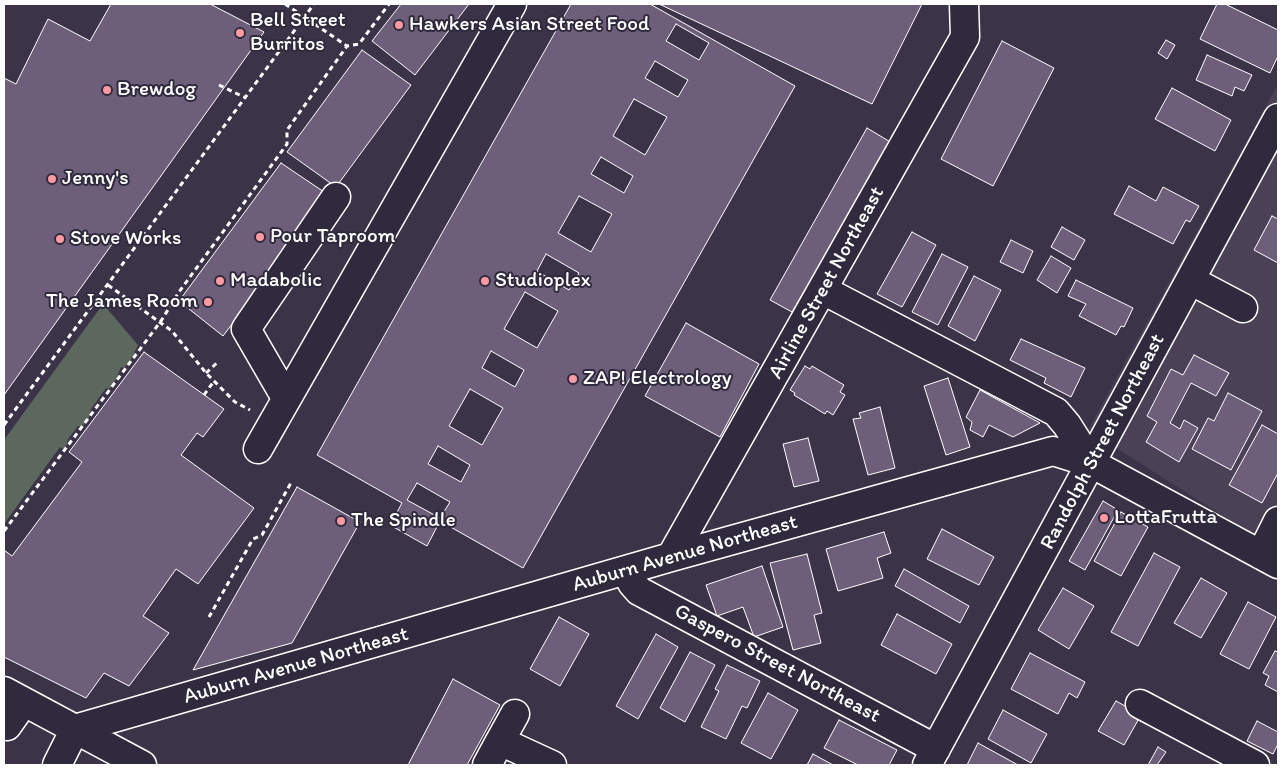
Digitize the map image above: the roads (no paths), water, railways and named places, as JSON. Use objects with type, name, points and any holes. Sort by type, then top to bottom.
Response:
[{"type":"street","points":[[258,450],[512,4]]},
{"type":"street","name":"Airline Street Northeast","points":[[671,557],[965,37],[964,4]]},
{"type":"street","name":"Randolph Street Northeast","points":[[932,757],[1278,118]]},
{"type":"street","points":[[286,398],[246,329],[336,197]]},
{"type":"street","points":[[1190,280],[1243,308]]},
{"type":"street","points":[[823,290],[1056,412],[1067,424],[1091,463]]},
{"type":"street","name":"Auburn Avenue Northeast","points":[[75,730],[671,557],[1053,451],[1091,463],[1270,560]]},
{"type":"street","points":[[1270,560],[1278,521]]},
{"type":"street","name":"Gaspero Street Northeast","points":[[628,570],[632,583],[639,591],[932,757]]},
{"type":"street","points":[[7,726],[14,697],[142,765]]},
{"type":"street","points":[[1140,704],[1255,765]]},
{"type":"street","points":[[487,765],[514,714]]},
{"type":"street","points":[[57,765],[75,730]]},
{"type":"street","points":[[500,740],[552,765]]},
{"type":"place","name":"Hawkers Asian Street Food","points":[[399,25]]},
{"type":"place","name":"Bell Street Burritos","points":[[240,33]]},
{"type":"place","name":"Brewdog","points":[[107,90]]},
{"type":"place","name":"Jenny's","points":[[52,179]]},
{"type":"place","name":"Pour Taproom","points":[[260,237]]},
{"type":"place","name":"Stove Works","points":[[60,239]]},
{"type":"place","name":"Madabolic","points":[[220,281]]},
{"type":"place","name":"Studioplex","points":[[485,281]]},
{"type":"place","name":"The James Room","points":[[208,302]]},
{"type":"place","name":"ZAP! Electrology","points":[[573,379]]},
{"type":"place","name":"LottaFrutta","points":[[1104,518]]},
{"type":"place","name":"The Spindle","points":[[341,521]]}]
